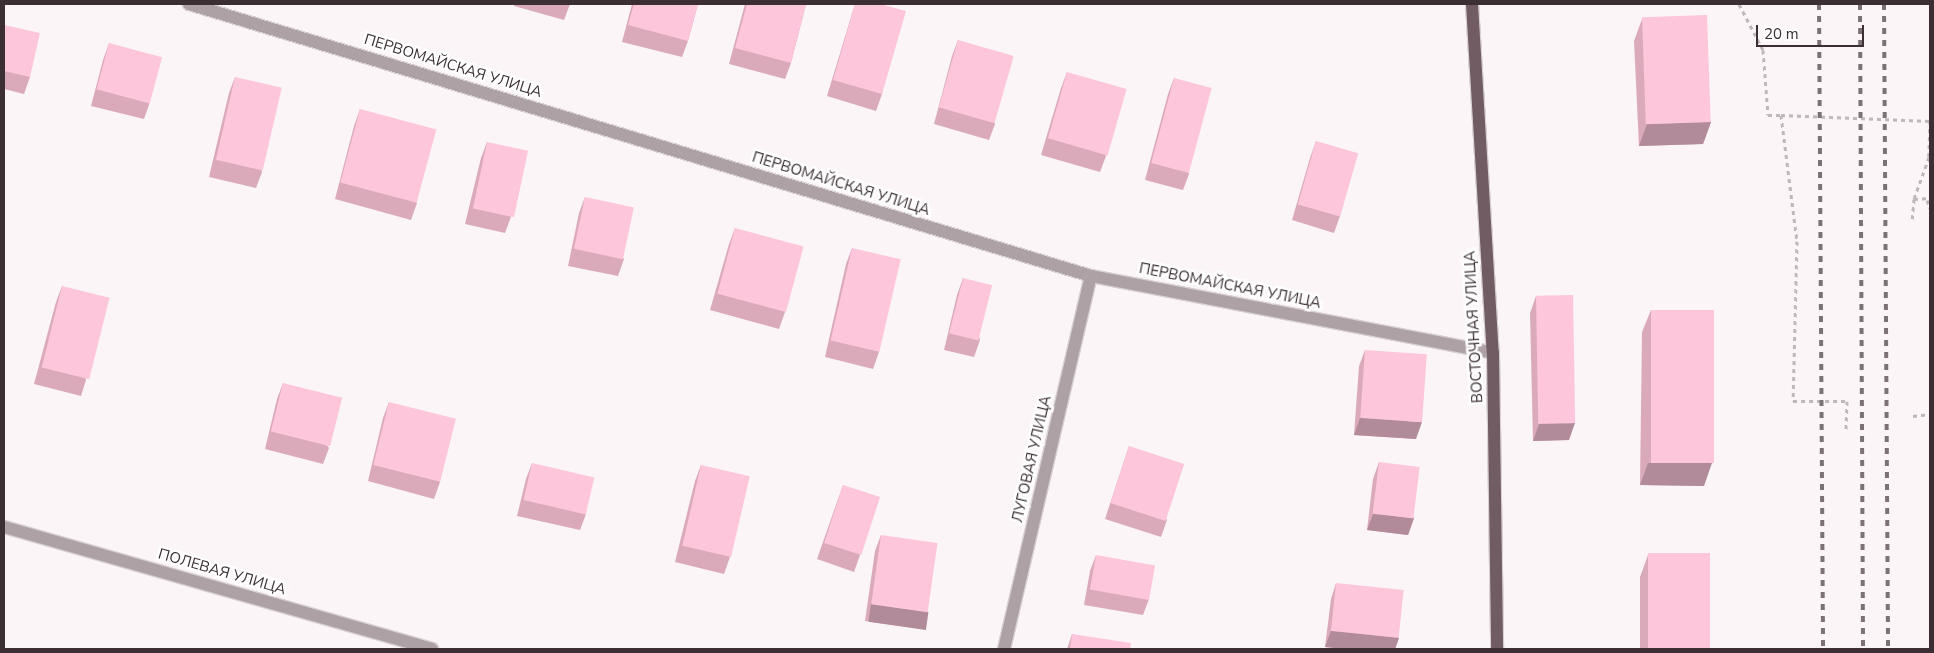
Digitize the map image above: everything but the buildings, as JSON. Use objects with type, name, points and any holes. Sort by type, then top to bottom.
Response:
[{"type":"main road","name":"ВОСТОЧНАЯ УЛИЦА","points":[[1472,4],[1493,352],[1497,649]]},
{"type":"street","name":"ПЕРВОМАЙСКАЯ УЛИЦА","points":[[189,4],[1091,276],[1493,352]]},
{"type":"street","name":"ЛУГОВАЯ УЛИЦА","points":[[1004,649],[1091,276]]},
{"type":"street","name":"ПОЛЕВАЯ УЛИЦА","points":[[4,527],[432,649]]},
{"type":"path","points":[[1739,4],[1763,50],[1768,115],[1930,121],[1929,157],[1914,199],[1912,220]]},
{"type":"path","points":[[1780,115],[1797,242],[1793,401],[1846,401],[1846,432]]},
{"type":"path","points":[[1914,199],[1928,199],[1930,208]]},
{"type":"path","points":[[1913,416],[1930,414]]},
{"type":"railway","points":[[1819,4],[1823,649]]},
{"type":"railway","points":[[1860,4],[1863,649]]},
{"type":"railway","points":[[1884,4],[1888,649]]}]
